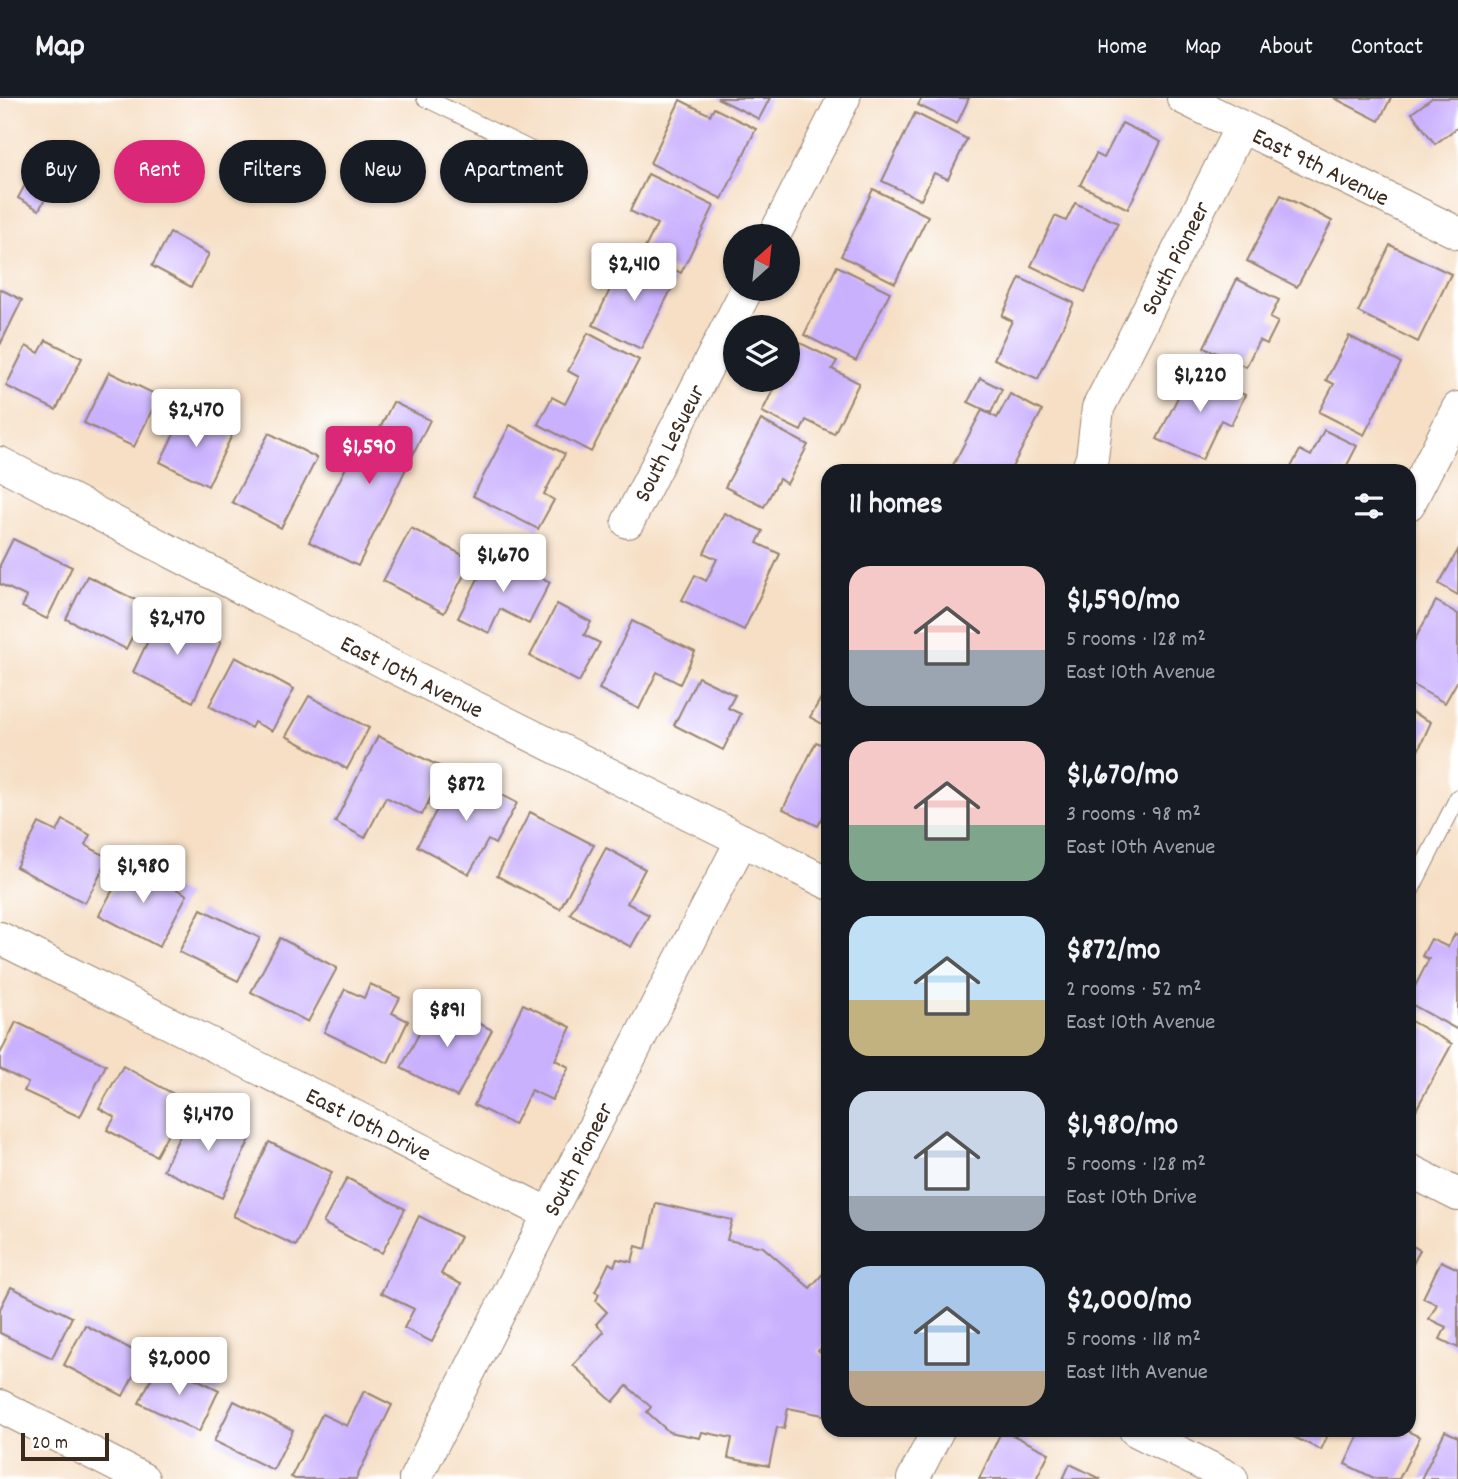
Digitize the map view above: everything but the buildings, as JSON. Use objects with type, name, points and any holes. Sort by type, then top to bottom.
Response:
[{"type":"street","points":[[780,224],[844,98]]},
{"type":"street","name":"East 9th Avenue","points":[[1183,98],[1458,233]]},
{"type":"street","name":"South Pioneer","points":[[1090,464],[1098,408],[1241,127]]},
{"type":"street","name":"South LeSueur","points":[[628,522],[741,301]]},
{"type":"street","points":[[1416,490],[1458,408]]},
{"type":"street","name":"East 10th Avenue","points":[[0,463],[388,664],[821,880]]},
{"type":"street","name":"South Pioneer","points":[[415,1479],[742,840]]},
{"type":"street","name":"East 10th Drive","points":[[0,938],[549,1214]]},
{"type":"street","points":[[1416,1173],[1455,1187]]},
{"type":"street","points":[[0,1406],[144,1479]]},
{"type":"street","points":[[913,1479],[934,1437]]},
{"type":"street","points":[[1149,1437],[1232,1479]]},
{"type":"lane","points":[[425,98],[511,140]]},
{"type":"lane","points":[[1416,880],[1458,797]]}]
